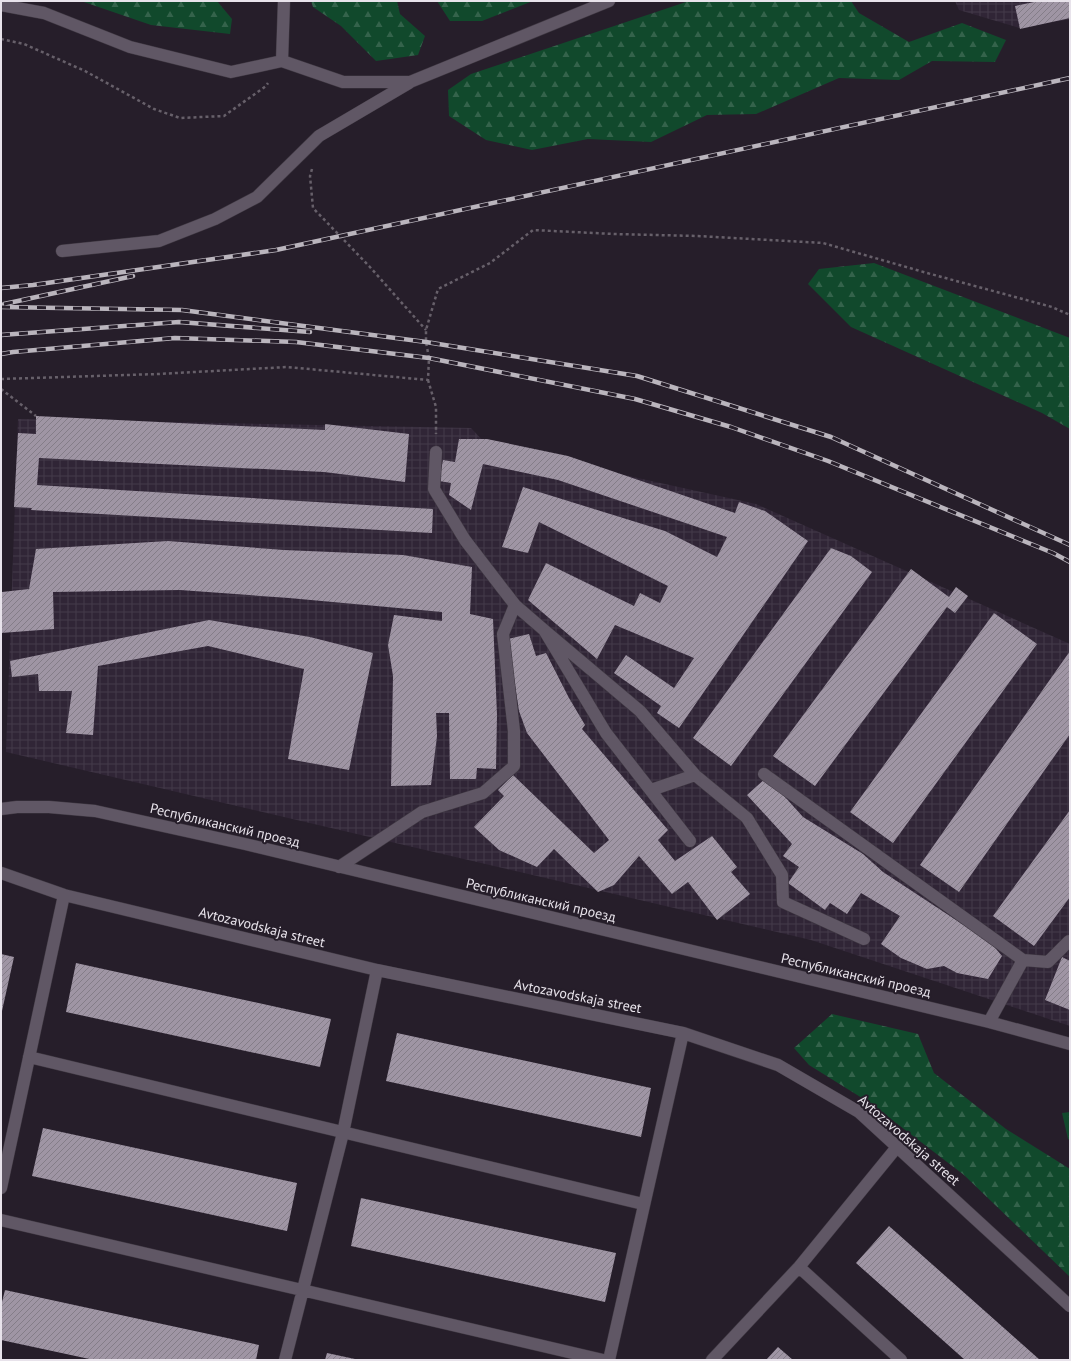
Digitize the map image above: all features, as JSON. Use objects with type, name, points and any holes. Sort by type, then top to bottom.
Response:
[{"type":"street","points":[[282,61],[284,1]]},
{"type":"street","points":[[62,251],[159,241],[215,219],[256,197],[319,136],[410,82],[610,1]]},
{"type":"street","points":[[1,5],[44,13],[130,47],[231,72],[282,61],[342,82],[410,82]]},
{"type":"street","points":[[436,452],[434,489],[465,540],[515,606],[640,711],[695,775],[747,818],[782,875],[783,902],[864,939]]},
{"type":"street","points":[[339,867],[422,812],[483,793],[514,766],[514,731],[502,634],[515,606]]},
{"type":"street","points":[[544,630],[606,733],[690,841]]},
{"type":"street","points":[[764,774],[1023,960],[1048,962],[1070,941]]},
{"type":"street","points":[[651,790],[695,775]]},
{"type":"street","name":"Республиканский проезд","points":[[1,809],[41,807],[95,811],[245,844],[989,1022],[1070,1044]]},
{"type":"street","name":"Avtozavodskaja street","points":[[1,873],[64,895],[377,970],[683,1032],[778,1065],[858,1112],[1070,1306]]},
{"type":"street","points":[[1,1188],[64,895]]},
{"type":"street","points":[[989,1022],[1023,960]]},
{"type":"street","points":[[285,1360],[343,1133],[377,970]]},
{"type":"street","points":[[609,1360],[683,1032]]},
{"type":"street","points":[[29,1057],[643,1204]]},
{"type":"street","points":[[712,1360],[799,1267],[897,1147]]},
{"type":"street","points":[[1,1220],[603,1360]]},
{"type":"street","points":[[799,1267],[901,1360]]},
{"type":"path","points":[[1,39],[24,44],[85,71],[154,109],[180,118],[224,116],[266,86],[282,61]]},
{"type":"path","points":[[319,136],[310,176],[313,208],[369,266],[426,330]]},
{"type":"path","points":[[436,452],[436,407],[428,380],[429,358],[426,342],[426,330],[438,289],[490,263],[533,230],[698,236],[823,243],[1052,307],[1070,315]]},
{"type":"path","points":[[1,379],[158,374],[287,367],[428,380]]},
{"type":"path","points":[[1,389],[36,416]]},
{"type":"shaded area","points":[[955,1],[1070,1],[1070,19],[1020,28],[959,10]]},
{"type":"shaded area","points":[[18,419],[471,428],[487,445],[756,504],[1070,644],[1070,1026],[811,940],[6,752]]},
{"type":"green space","points":[[81,1],[217,1],[232,19],[230,34],[151,25]]},
{"type":"green space","points":[[311,1],[397,1],[400,14],[425,36],[418,55],[376,61],[341,26],[313,7]]},
{"type":"green space","points":[[437,1],[533,1],[482,21],[450,21]]},
{"type":"green space","points":[[689,1],[851,1],[859,13],[909,42],[962,23],[1006,40],[995,62],[932,61],[899,80],[839,78],[756,114],[707,115],[651,142],[588,139],[532,150],[486,140],[449,116],[448,90],[471,74]]},
{"type":"green space","points":[[874,263],[1070,338],[1070,429],[1042,413],[851,327],[808,284],[819,269]]},
{"type":"green space","points":[[832,1014],[918,1034],[934,1073],[1006,1129],[1070,1169],[1070,1277],[964,1175],[870,1103],[809,1065],[794,1048]]},
{"type":"green space","points":[[1070,1112],[1070,1140],[1068,1139],[1062,1113]]},
{"type":"building","points":[[1039,1],[1070,1],[1070,18],[1020,29],[1015,6]]},
{"type":"building","points":[[36,416],[325,430],[325,424],[409,434],[405,482],[324,472],[39,458],[37,485],[433,509],[432,533],[31,510],[32,508],[14,507],[18,433],[36,434]]},
{"type":"building","points":[[459,439],[487,439],[568,456],[735,513],[739,502],[765,511],[808,541],[679,728],[657,713],[661,706],[614,673],[626,655],[674,688],[694,658],[615,625],[597,659],[528,600],[546,563],[634,606],[640,593],[660,603],[668,586],[539,522],[528,553],[502,547],[523,487],[665,531],[717,557],[727,537],[558,480],[483,464],[471,510],[449,495],[451,483],[439,481],[443,460],[455,462]]},
{"type":"building","points":[[168,541],[284,550],[403,555],[472,567],[470,614],[493,619],[497,715],[496,769],[477,768],[476,779],[450,779],[449,713],[436,713],[437,736],[431,785],[391,786],[393,676],[388,645],[394,615],[442,621],[442,612],[180,590],[53,592],[54,629],[1,633],[2,592],[29,589],[36,549]]},
{"type":"building","points":[[831,548],[851,556],[872,572],[731,766],[693,738]]},
{"type":"building","points":[[911,569],[949,597],[956,587],[968,596],[955,613],[947,607],[815,786],[773,756]]},
{"type":"building","points":[[994,613],[1037,644],[893,843],[850,812]]},
{"type":"building","points":[[209,620],[310,637],[373,653],[349,770],[288,759],[304,669],[208,646],[98,666],[93,735],[66,733],[72,691],[39,691],[38,674],[12,677],[10,661]]},
{"type":"building","points":[[529,634],[536,656],[546,653],[569,698],[585,725],[582,729],[668,830],[658,840],[675,861],[712,836],[737,867],[731,872],[750,894],[717,920],[688,882],[672,894],[639,856],[614,885],[598,892],[554,849],[537,867],[499,850],[474,827],[504,796],[498,790],[513,775],[594,853],[609,840],[527,733],[519,711],[508,639]]},
{"type":"building","points":[[1070,651],[1070,734],[959,892],[920,865]]},
{"type":"building","points":[[767,777],[803,817],[863,854],[883,872],[991,943],[1002,956],[988,979],[957,973],[944,966],[927,969],[901,958],[881,944],[900,916],[861,893],[847,914],[830,903],[825,910],[788,883],[799,867],[783,856],[792,844],[747,795]]},
{"type":"building","points":[[1070,810],[1070,897],[1034,946],[993,916]]},
{"type":"building","points":[[1,954],[14,957],[2,1011],[1,1011]]},
{"type":"building","points":[[1062,957],[1070,961],[1070,1010],[1045,1000]]},
{"type":"building","points":[[76,963],[331,1019],[320,1067],[66,1012]]},
{"type":"building","points":[[397,1033],[651,1088],[641,1137],[386,1081]]},
{"type":"building","points":[[43,1128],[297,1183],[287,1231],[32,1176]]},
{"type":"building","points":[[361,1198],[616,1253],[605,1302],[351,1246]]},
{"type":"building","points":[[889,1226],[1040,1360],[965,1360],[856,1263]]},
{"type":"building","points":[[5,1290],[259,1345],[256,1360],[94,1360],[1,1340],[1,1306]]},
{"type":"building","points":[[778,1347],[793,1360],[766,1360]]},
{"type":"building","points":[[327,1353],[355,1359],[355,1360],[325,1360]]},
{"type":"railway","points":[[1,288],[33,285],[276,250],[1070,78]]},
{"type":"railway","points":[[4,304],[133,276]]},
{"type":"railway","points":[[1,307],[182,310],[426,342],[637,376],[831,437],[1070,545]]},
{"type":"railway","points":[[1,335],[179,322],[310,332]]},
{"type":"railway","points":[[1,354],[175,338],[296,342],[429,358],[635,399],[731,427],[828,461],[1053,553],[1070,562]]}]
